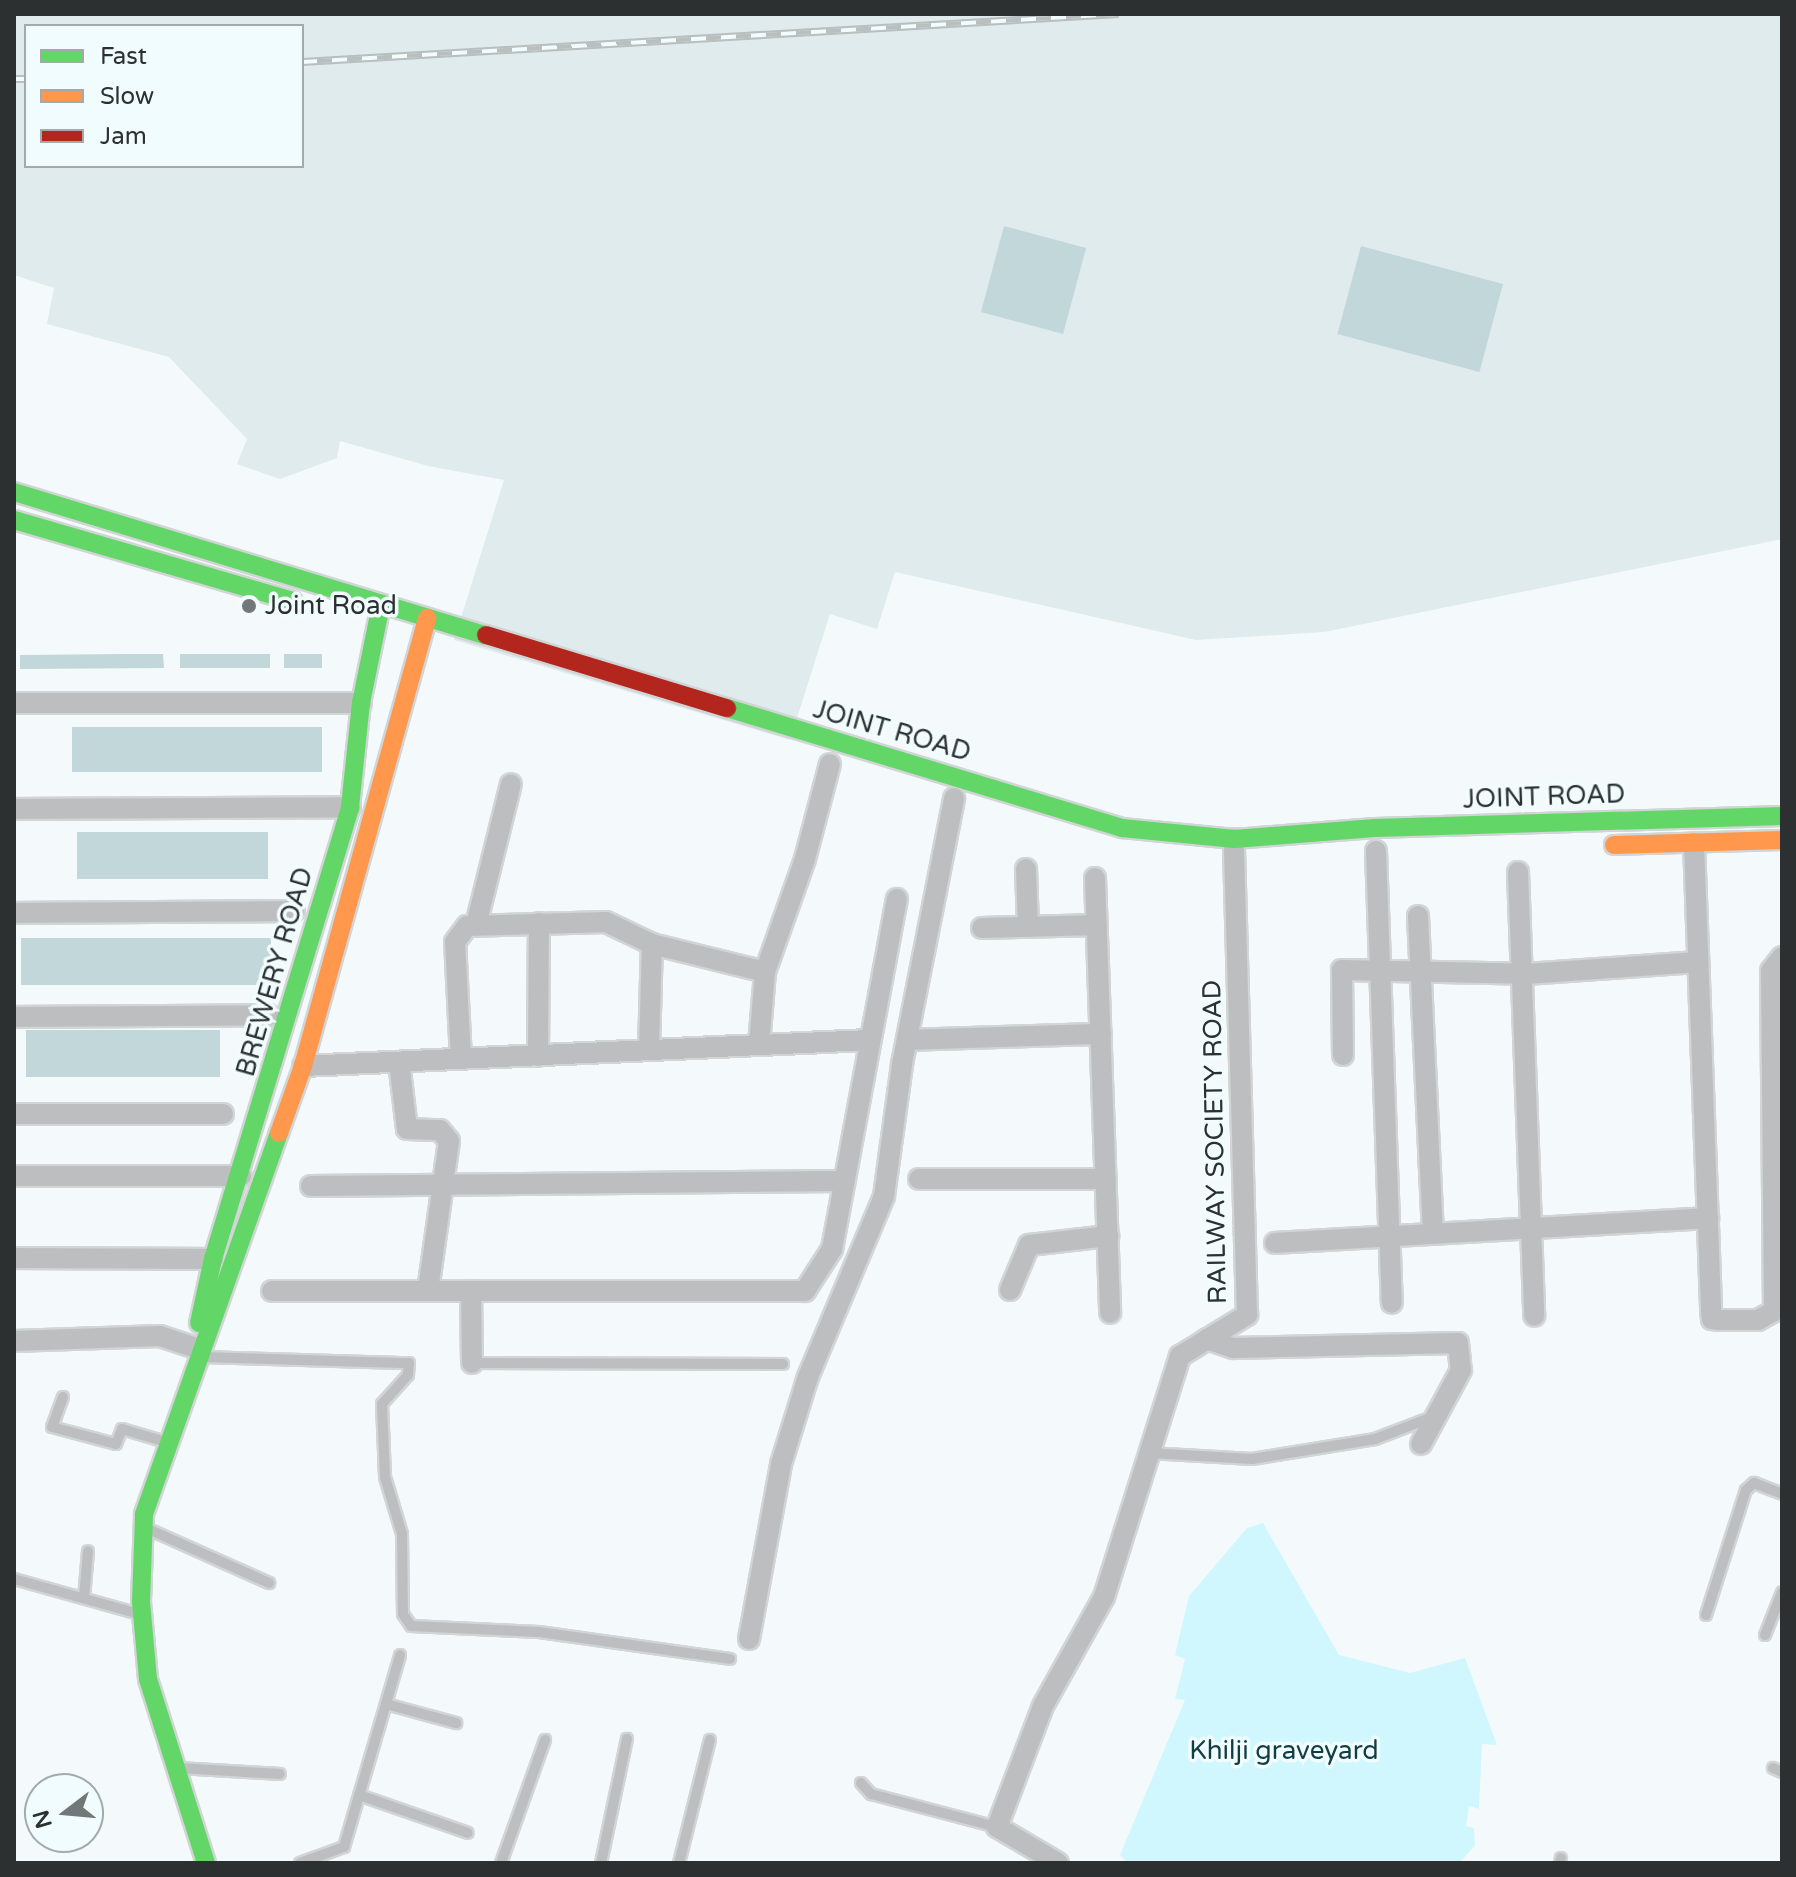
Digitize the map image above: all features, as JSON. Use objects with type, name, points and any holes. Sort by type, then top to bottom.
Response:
[{"type":"main road","name":"JOINT ROAD","points":[[14,492],[960,777],[1081,818],[1178,837],[1234,839],[1375,828],[1782,816]]},
{"type":"main road","points":[[14,520],[308,606]]},
{"type":"main road","name":"BREWERY ROAD","points":[[206,1863],[148,1679],[142,1614],[143,1527],[198,1353],[218,1314],[303,1066],[398,633],[381,605]]},
{"type":"main road","name":"BREWERY ROAD","points":[[198,1353],[199,1310],[213,1259],[241,1176],[350,807],[361,703],[398,633],[427,618]]},
{"type":"main road","name":"JOINT ROAD","points":[[1599,845],[1782,840]]},
{"type":"street","points":[[14,703],[361,703]]},
{"type":"street","points":[[759,1045],[765,972],[805,859],[829,764]]},
{"type":"street","points":[[476,925],[511,784]]},
{"type":"street","points":[[749,1639],[781,1464],[808,1377],[884,1196],[907,1040],[954,799]]},
{"type":"street","points":[[14,809],[350,807]]},
{"type":"street","name":"RAILWAY SOCIETY ROAD","points":[[997,1827],[1043,1706],[1104,1597],[1180,1356],[1247,1315],[1234,839]]},
{"type":"street","points":[[1694,843],[1712,1319],[1769,1316],[1774,1311],[1771,971],[1782,957]]},
{"type":"street","points":[[1376,851],[1392,1303]]},
{"type":"street","points":[[1026,869],[1028,926]]},
{"type":"street","points":[[1518,872],[1526,974],[1534,1316]]},
{"type":"street","points":[[1095,878],[1110,1313]]},
{"type":"street","points":[[272,1291],[805,1291],[832,1249],[841,1181],[897,899]]},
{"type":"street","points":[[14,913],[294,911]]},
{"type":"street","points":[[1418,916],[1433,1233]]},
{"type":"street","points":[[461,1059],[455,942],[458,932],[476,925],[606,922],[652,944],[765,972]]},
{"type":"street","points":[[538,1056],[539,923]]},
{"type":"street","points":[[982,928],[1097,925]]},
{"type":"street","points":[[649,1050],[652,944]]},
{"type":"street","points":[[1343,1055],[1342,970],[1526,974],[1698,962]]},
{"type":"street","points":[[14,1017],[269,1015]]},
{"type":"street","points":[[907,1040],[1101,1034]]},
{"type":"street","points":[[303,1066],[869,1040]]},
{"type":"street","points":[[399,1062],[407,1129],[446,1134],[446,1182],[428,1291]]},
{"type":"street","points":[[14,1114],[223,1114]]},
{"type":"street","points":[[14,1162],[14,1185]]},
{"type":"street","points":[[14,1176],[241,1176]]},
{"type":"street","points":[[919,1179],[1106,1179]]},
{"type":"street","points":[[311,1186],[446,1182],[841,1181]]},
{"type":"street","points":[[1275,1243],[1532,1225],[1708,1218]]},
{"type":"street","points":[[1010,1290],[1029,1245],[1108,1236]]},
{"type":"street","points":[[14,1258],[213,1259]]},
{"type":"street","points":[[471,1291],[472,1363]]},
{"type":"street","points":[[14,1341],[160,1336],[198,1353]]},
{"type":"street","points":[[1207,1339],[1233,1348],[1458,1343],[1461,1370],[1421,1444]]},
{"type":"street","points":[[997,1827],[1058,1863]]},
{"type":"lane","points":[[198,1353],[409,1363],[408,1375],[382,1404],[385,1477],[402,1534],[403,1614],[411,1626],[539,1632],[730,1659]]},
{"type":"lane","points":[[472,1363],[783,1364]]},
{"type":"lane","points":[[63,1397],[52,1427],[116,1444],[122,1429],[168,1443]]},
{"type":"lane","points":[[1149,1453],[1252,1459],[1375,1439],[1437,1415]]},
{"type":"lane","points":[[1706,1615],[1746,1490],[1754,1483],[1782,1494]]},
{"type":"lane","points":[[143,1527],[269,1583]]},
{"type":"lane","points":[[84,1598],[88,1551]]},
{"type":"lane","points":[[14,1579],[142,1614]]},
{"type":"lane","points":[[1765,1635],[1782,1592]]},
{"type":"lane","points":[[300,1863],[344,1847],[400,1655]]},
{"type":"lane","points":[[386,1704],[456,1723]]},
{"type":"lane","points":[[601,1863],[627,1739]]},
{"type":"lane","points":[[501,1863],[545,1740]]},
{"type":"lane","points":[[679,1863],[710,1740]]},
{"type":"lane","points":[[176,1768],[280,1774]]},
{"type":"lane","points":[[861,1783],[871,1794],[997,1827]]},
{"type":"lane","points":[[359,1795],[468,1833]]},
{"type":"shaded area","points":[[14,14],[1782,14],[1782,539],[1324,632],[1196,640],[895,572],[877,629],[830,614],[790,740],[454,640],[504,480],[428,466],[340,441],[337,458],[280,479],[237,464],[247,439],[169,357],[47,324],[54,288],[14,275]]},
{"type":"green space","name":"Khilji graveyard","points":[[1263,1523],[1339,1655],[1410,1673],[1465,1658],[1497,1745],[1482,1744],[1479,1809],[1469,1806],[1466,1826],[1474,1828],[1475,1846],[1459,1863],[1128,1863],[1120,1855],[1185,1700],[1175,1699],[1185,1659],[1175,1655],[1189,1596],[1247,1528]]},
{"type":"building","points":[[1004,226],[1086,248],[1063,334],[981,312]]},
{"type":"building","points":[[1361,246],[1503,284],[1479,372],[1337,334]]},
{"type":"building","points":[[163,654],[164,668],[20,669],[20,655]]},
{"type":"building","points":[[180,654],[270,654],[270,668],[180,668]]},
{"type":"building","points":[[284,654],[322,654],[322,668],[284,668]]},
{"type":"building","points":[[72,727],[322,727],[322,772],[72,772]]},
{"type":"building","points":[[77,832],[268,832],[268,879],[77,879]]},
{"type":"building","points":[[21,938],[271,938],[271,985],[21,985]]},
{"type":"building","points":[[26,1030],[220,1030],[220,1077],[26,1077]]},
{"type":"railway","points":[[304,62],[1119,14]]},
{"type":"railway","points":[[14,79],[24,79]]},
{"type":"traffic: fast","points":[[14,492],[486,635]]},
{"type":"traffic: fast","points":[[14,520],[292,601]]},
{"type":"traffic: fast","points":[[199,1323],[213,1259],[350,807],[361,703],[381,605]]},
{"type":"traffic: fast","points":[[727,708],[1122,828],[1234,839],[1375,828],[1782,816]]},
{"type":"traffic: fast","points":[[206,1863],[148,1679],[141,1602],[144,1514],[279,1133]]},
{"type":"traffic: slow","points":[[279,1133],[303,1066],[427,618]]},
{"type":"traffic: slow","points":[[1614,845],[1782,840]]},
{"type":"traffic: jam","points":[[486,635],[727,708]]},
{"type":"place","name":"Joint Road","points":[[249,606]]}]
